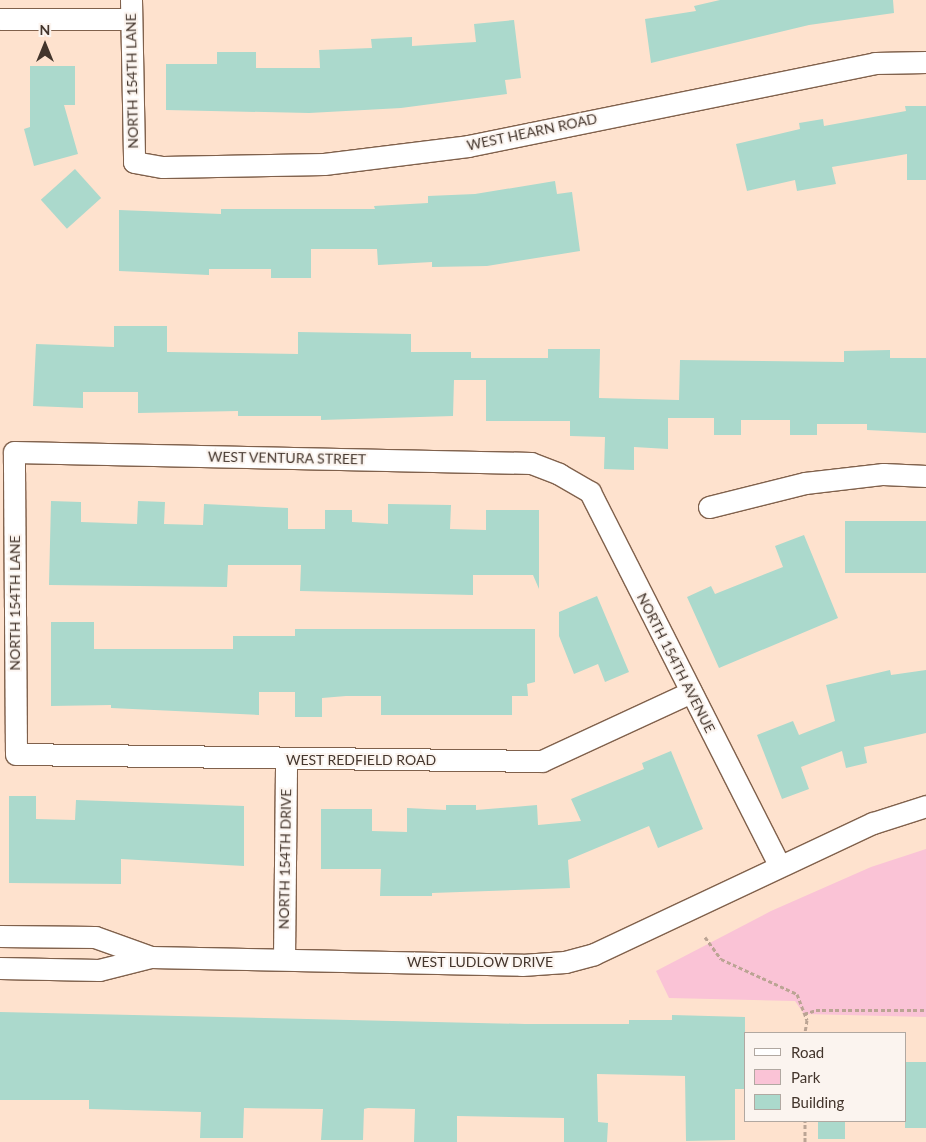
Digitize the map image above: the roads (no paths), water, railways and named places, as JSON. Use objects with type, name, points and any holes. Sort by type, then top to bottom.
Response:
[{"type":"street","points":[[0,19],[131,10]]},
{"type":"street","name":"NORTH 154TH LANE","points":[[131,10],[134,162]]},
{"type":"street","name":"WEST HEARN ROAD","points":[[134,162],[163,167],[324,164],[468,146],[874,63],[926,62]]},
{"type":"street","name":"NORTH 154TH LANE","points":[[14,452],[16,754]]},
{"type":"street","name":"WEST VENTURA STREET","points":[[14,452],[531,463],[558,474]]},
{"type":"street","name":"NORTH 154TH AVENUE","points":[[558,474],[590,492],[779,866]]},
{"type":"street","points":[[709,507],[805,483],[883,474],[926,476]]},
{"type":"street","name":"WEST REDFIELD ROAD","points":[[16,754],[542,761],[691,692]]},
{"type":"street","name":"NORTH 154TH DRIVE","points":[[284,959],[286,759]]},
{"type":"street","name":"WEST LUDLOW DRIVE","points":[[0,968],[98,970],[151,957],[522,965],[565,962],[594,954],[873,823],[926,806]]},
{"type":"street","name":"WEST LUDLOW DRIVE","points":[[0,936],[95,937],[151,957]]}]
